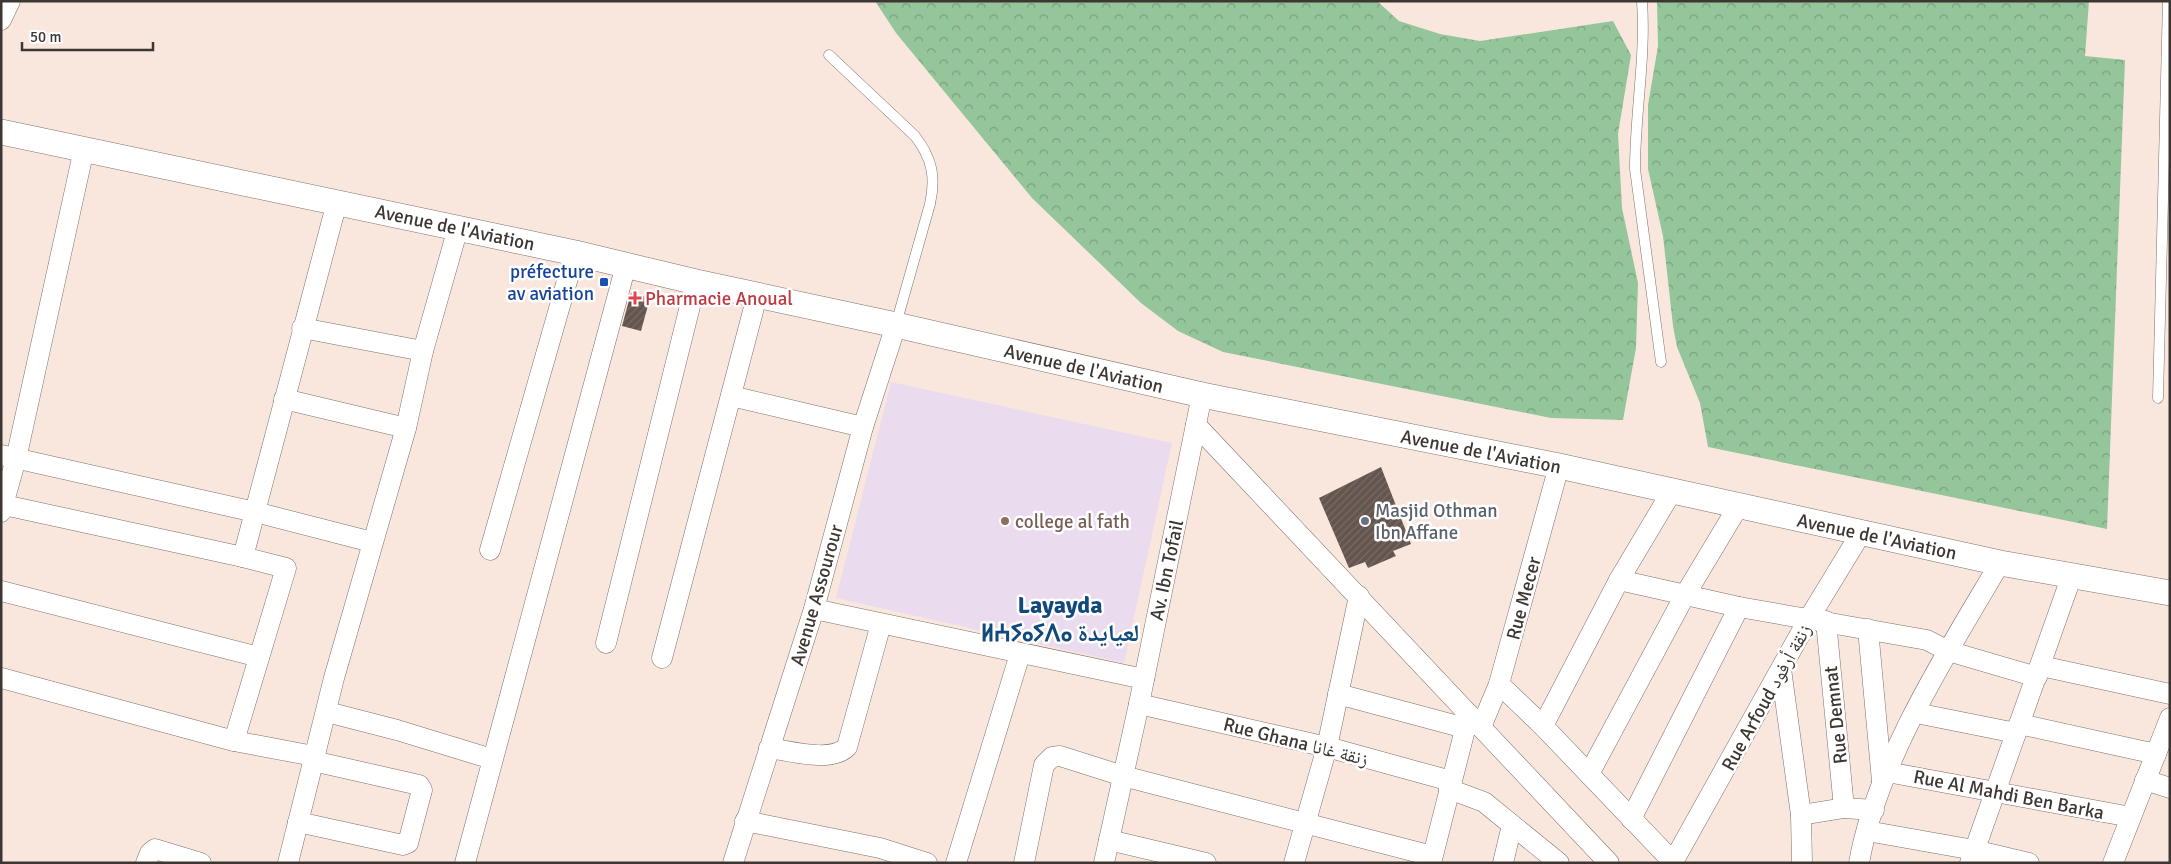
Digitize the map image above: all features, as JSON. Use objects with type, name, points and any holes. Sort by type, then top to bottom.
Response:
[{"type":"street","points":[[1,20],[10,1]]},
{"type":"street","name":"Avenue de l'Aviation","points":[[1,132],[575,253],[757,296],[896,325],[1202,395],[1559,466],[2000,562],[2170,593]]},
{"type":"street","points":[[84,149],[9,457],[2,508],[244,557],[286,568],[234,740]]},
{"type":"street","points":[[244,557],[302,328],[337,202]]},
{"type":"street","points":[[288,863],[334,678],[406,428],[423,351],[458,228]]},
{"type":"street","points":[[490,550],[575,253]]},
{"type":"street","points":[[465,863],[626,265]]},
{"type":"street","points":[[606,644],[696,282]]},
{"type":"street","points":[[662,658],[757,296]]},
{"type":"street","name":"Avenue Assourour","points":[[733,863],[814,609],[863,427],[896,325]]},
{"type":"street","points":[[302,328],[423,351]]},
{"type":"street","name":"Av. Ibn Tofail","points":[[1104,863],[1139,704],[1202,395]]},
{"type":"street","points":[[731,396],[863,427]]},
{"type":"street","points":[[284,399],[406,428]]},
{"type":"street","points":[[1196,425],[1359,596],[1472,723],[1609,863]]},
{"type":"street","points":[[9,457],[255,512],[372,542]]},
{"type":"street","name":"Rue Mecer","points":[[1431,859],[1450,785],[1472,723],[1499,684],[1559,466]]},
{"type":"street","points":[[1543,726],[1620,580],[1672,491]]},
{"type":"street","points":[[1589,774],[1685,595],[1739,505]]},
{"type":"street","name":"Rue Arfoud زنقة أرفود","points":[[1674,862],[1781,669],[1817,620],[1861,533]]},
{"type":"street","points":[[1858,863],[1885,777],[1948,651],[2000,562]]},
{"type":"street","points":[[1972,856],[2072,575]]},
{"type":"street","points":[[1620,580],[1739,607],[1927,640],[1948,651],[2039,672],[2170,694]]},
{"type":"street","points":[[1,591],[259,657]]},
{"type":"street","points":[[1294,863],[1327,747],[1359,596]]},
{"type":"street","points":[[1632,819],[1739,607]]},
{"type":"street","points":[[814,609],[1144,679]]},
{"type":"street","name":"Rue Demnat","points":[[1817,620],[1844,808]]},
{"type":"street","points":[[769,748],[830,756],[841,753],[847,747],[881,624]]},
{"type":"street","points":[[1868,629],[1885,777]]},
{"type":"street","points":[[956,863],[1020,654]]},
{"type":"street","points":[[1781,669],[1801,815],[1802,863]]},
{"type":"street","points":[[1,678],[234,740],[314,758],[417,785],[422,790],[408,843],[402,846],[298,822]]},
{"type":"street","points":[[1499,684],[1543,726],[1674,862]]},
{"type":"street","points":[[1338,694],[1472,723]]},
{"type":"street","name":"Rue Ghana زنقة غانا","points":[[1139,704],[1327,747],[1450,785],[1484,802],[1559,863]]},
{"type":"street","points":[[327,712],[397,730],[492,759]]},
{"type":"street","points":[[1916,713],[2156,754]]},
{"type":"street","points":[[2113,863],[2170,718]]},
{"type":"street","points":[[1024,863],[1046,760],[1060,756],[1123,776],[1431,859]]},
{"type":"street","name":"Rue Al Mahdi Ben Barka","points":[[1885,777],[1995,790],[2132,817]]},
{"type":"street","points":[[2145,780],[2170,788]]},
{"type":"street","points":[[1801,815],[1844,808],[1874,810]]},
{"type":"street","points":[[745,821],[877,856],[927,863]]},
{"type":"street","points":[[1503,863],[1512,825]]},
{"type":"street","points":[[1868,831],[1972,856],[2029,863]]},
{"type":"street","points":[[1109,840],[1206,863]]},
{"type":"street","points":[[146,863],[150,853],[155,849],[201,863]]},
{"type":"lane","points":[[1642,1],[1644,46],[1636,128],[1636,169],[1661,362]]},
{"type":"lane","points":[[2158,398],[2168,66],[2168,1]]},
{"type":"lane","points":[[829,55],[915,136],[926,151],[932,168],[934,186],[930,204],[896,325]]},
{"type":"shaded area","name":"college al fath","points":[[891,382],[1172,443],[1124,663],[836,598]]},
{"type":"green space","points":[[875,1],[1377,1],[1399,21],[1440,34],[1480,41],[1613,21],[1631,55],[1618,134],[1622,208],[1638,283],[1636,348],[1623,420],[1551,418],[1223,352],[1178,331],[1141,303],[1032,198],[896,33]]},
{"type":"green space","points":[[1657,1],[2089,1],[2085,56],[2125,60],[2107,529],[1708,447],[1700,403],[1677,347],[1663,236],[1648,169],[1648,105],[1658,46]]},
{"type":"building","points":[[631,293],[650,298],[641,331],[622,326]]},
{"type":"building","name":"Masjid Othman Ibn Affane","points":[[1381,467],[1411,544],[1393,551],[1396,556],[1368,568],[1365,562],[1349,568],[1319,498]]},
{"type":"place","name":"préfecture av aviation","points":[[604,282]]},
{"type":"place","name":"Pharmacie Anoual","points":[[635,298]]},
{"type":"place","name":"college al fath","points":[[1005,521]]},
{"type":"place","name":"Masjid Othman Ibn Affane","points":[[1365,521]]},
{"type":"district","name":"Layayda ⵍⵄⵢⴰⵢⴷⴰ لعيايدة","points":[[1060,619]]}]
